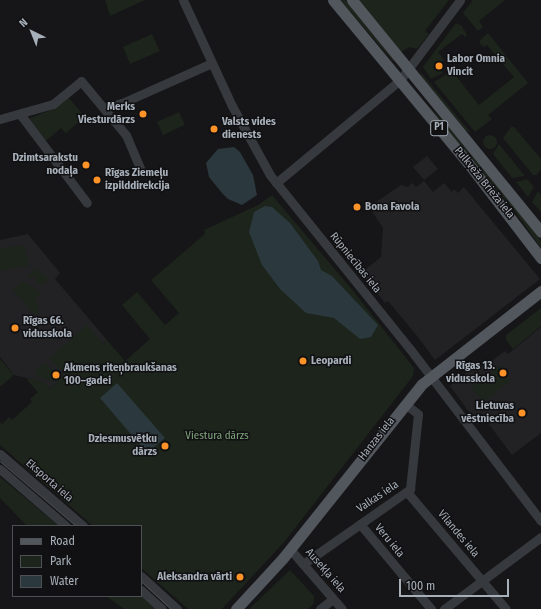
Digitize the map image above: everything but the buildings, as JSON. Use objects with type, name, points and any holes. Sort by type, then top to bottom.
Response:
[{"type":"main road","name":"Pulkveža Brieža iela","points":[[333,0],[505,209],[541,258]]},
{"type":"main road","name":"Pulkveža Brieža iela","points":[[352,0],[541,232]]},
{"type":"main road","name":"Hanzas iela","points":[[236,609],[290,549],[405,404],[430,376],[541,291]]},
{"type":"street","name":"Rūpniecības iela","points":[[183,0],[250,142],[276,183],[430,376],[541,521]]},
{"type":"street","points":[[276,183],[400,80],[460,0]]},
{"type":"street","points":[[104,108],[122,103],[212,63]]},
{"type":"street","points":[[0,119],[53,104],[81,81],[126,135],[141,170]]},
{"type":"street","points":[[20,114],[87,203]]},
{"type":"street","name":"Valkas iela","points":[[303,564],[407,492],[412,484],[418,414],[405,404]]},
{"type":"street","name":"Eksporta iela","points":[[0,454],[82,525]]},
{"type":"street","name":"Eksporta iela","points":[[0,469],[65,525]]},
{"type":"street","name":"Vīlandes iela","points":[[407,492],[506,609]]},
{"type":"street","name":"Veru iela","points":[[360,524],[431,609]]},
{"type":"street","points":[[444,609],[541,537]]},
{"type":"street","name":"Ausekļa iela","points":[[290,549],[342,609]]},
{"type":"street","points":[[142,577],[177,609]]},
{"type":"street","points":[[142,591],[162,609]]},
{"type":"street","points":[[320,609],[333,599]]},
{"type":"shaded area","points":[[427,156],[438,169],[424,180],[413,167]]},
{"type":"shaded area","points":[[424,181],[433,192],[444,183],[452,192],[454,189],[458,193],[464,187],[540,279],[435,360],[388,301],[385,303],[361,273],[381,257],[383,228],[369,207],[401,185],[408,187],[412,183],[416,187]]},
{"type":"shaded area","points":[[28,234],[60,273],[55,279],[107,340],[50,389],[43,382],[14,375],[0,357],[0,240]]},
{"type":"shaded area","name":"Rīgas 13. vidusskola","points":[[541,327],[541,433],[512,455],[484,418],[477,423],[450,386],[477,364],[480,363],[484,367],[505,351],[508,354]]},
{"type":"green space","points":[[105,0],[145,0],[110,16]]},
{"type":"green space","points":[[340,0],[346,0],[395,60],[393,61]]},
{"type":"green space","points":[[359,0],[449,0],[425,31],[429,34],[417,49],[409,47],[401,52]]},
{"type":"green space","points":[[473,0],[505,0],[479,21],[483,27],[478,31],[463,13]]},
{"type":"green space","points":[[456,23],[462,26],[467,35],[465,37],[462,34],[438,52],[444,60],[433,68],[435,70],[439,68],[443,73],[431,79],[423,67]]},
{"type":"green space","points":[[488,33],[528,83],[488,115],[492,119],[475,132],[434,82],[452,71],[479,105],[514,77],[487,45],[484,47],[480,44],[480,40]]},
{"type":"green space","points":[[152,34],[160,51],[130,64],[123,47]]},
{"type":"green space","points":[[419,70],[471,133],[465,130],[422,77]]},
{"type":"green space","points":[[417,94],[460,139],[530,223],[541,241],[541,248],[514,210]]},
{"type":"green space","points":[[68,97],[85,117],[66,133],[61,128],[46,141],[28,119],[48,111]]},
{"type":"green space","points":[[179,112],[185,125],[163,135],[157,122]]},
{"type":"green space","points":[[511,127],[514,127],[541,159],[541,170],[536,175],[533,175],[503,138]]},
{"type":"green space","points":[[490,135],[495,137],[497,142],[495,147],[490,149],[485,147],[483,142],[485,137]]},
{"type":"green space","points":[[499,144],[525,176],[512,178],[493,154]]},
{"type":"green space","points":[[527,179],[534,187],[528,197],[516,182]]},
{"type":"green space","points":[[538,191],[541,195],[541,212],[532,202]]},
{"type":"green space","name":"Viestura dārzs","points":[[272,195],[354,292],[414,368],[413,376],[285,541],[222,609],[188,609],[142,569],[142,525],[92,525],[0,445],[0,422],[2,424],[9,417],[12,420],[32,402],[30,399],[38,392],[27,380],[29,378],[43,382],[50,389],[58,382],[37,377],[34,372],[45,362],[62,378],[66,375],[49,359],[87,325],[103,344],[107,340],[125,361],[150,339],[122,305],[137,292],[165,325],[179,313],[151,280],[205,234],[204,230],[258,205]]},
{"type":"green space","points":[[24,245],[29,265],[0,271],[0,249]]},
{"type":"green space","points":[[37,268],[49,280],[40,285],[36,283],[38,279],[33,276],[29,279],[28,276]]},
{"type":"green space","points":[[22,281],[39,291],[40,295],[36,297],[39,313],[35,315],[13,290]]},
{"type":"green space","points":[[541,308],[541,326],[513,349],[506,340],[506,335]]},
{"type":"green space","points":[[0,359],[14,375],[0,387]]},
{"type":"green space","points":[[499,365],[511,380],[483,402],[471,387]]},
{"type":"green space","points":[[0,477],[58,525],[26,525],[0,498]]},
{"type":"green space","points":[[290,570],[314,596],[314,603],[308,609],[249,609]]},
{"type":"green space","points":[[107,597],[142,597],[156,609],[124,609]]},
{"type":"water","points":[[234,147],[240,152],[253,175],[257,195],[242,205],[228,199],[222,193],[209,177],[206,163],[218,149]]},
{"type":"water","points":[[265,206],[272,207],[290,223],[318,261],[321,270],[332,276],[378,325],[371,337],[360,339],[334,318],[306,313],[280,289],[262,265],[249,232],[254,212]]},
{"type":"water","points":[[117,383],[165,438],[147,453],[100,398]]},
{"type":"tram line","points":[[0,461],[75,525]]},
{"type":"tram line","points":[[142,582],[171,609]]},
{"type":"place","name":"Labor Omnia Vincit","points":[[439,66]]},
{"type":"place","name":"Merks Viesturdārzs","points":[[143,114]]},
{"type":"place","name":"Valsts vides dienests","points":[[214,129]]},
{"type":"place","name":"Dzimtsarakstu nodaļa","points":[[86,165]]},
{"type":"place","name":"Rīgas Ziemeļu izpilddirekcija","points":[[97,180]]},
{"type":"place","name":"Bona Favola","points":[[357,207]]},
{"type":"place","name":"Rīgas 66. vidusskola","points":[[15,328]]},
{"type":"place","name":"Leopardi","points":[[303,361]]},
{"type":"place","name":"Rīgas 13. vidusskola","points":[[503,373]]},
{"type":"place","name":"Akmens riteņbraukšanas 100–gadei","points":[[56,375]]},
{"type":"place","name":"Lietuvas vēstniecība","points":[[522,413]]},
{"type":"place","name":"Dziesmusvētku dārzs","points":[[165,446]]},
{"type":"place","name":"Aleksandra vārti","points":[[240,577]]}]
